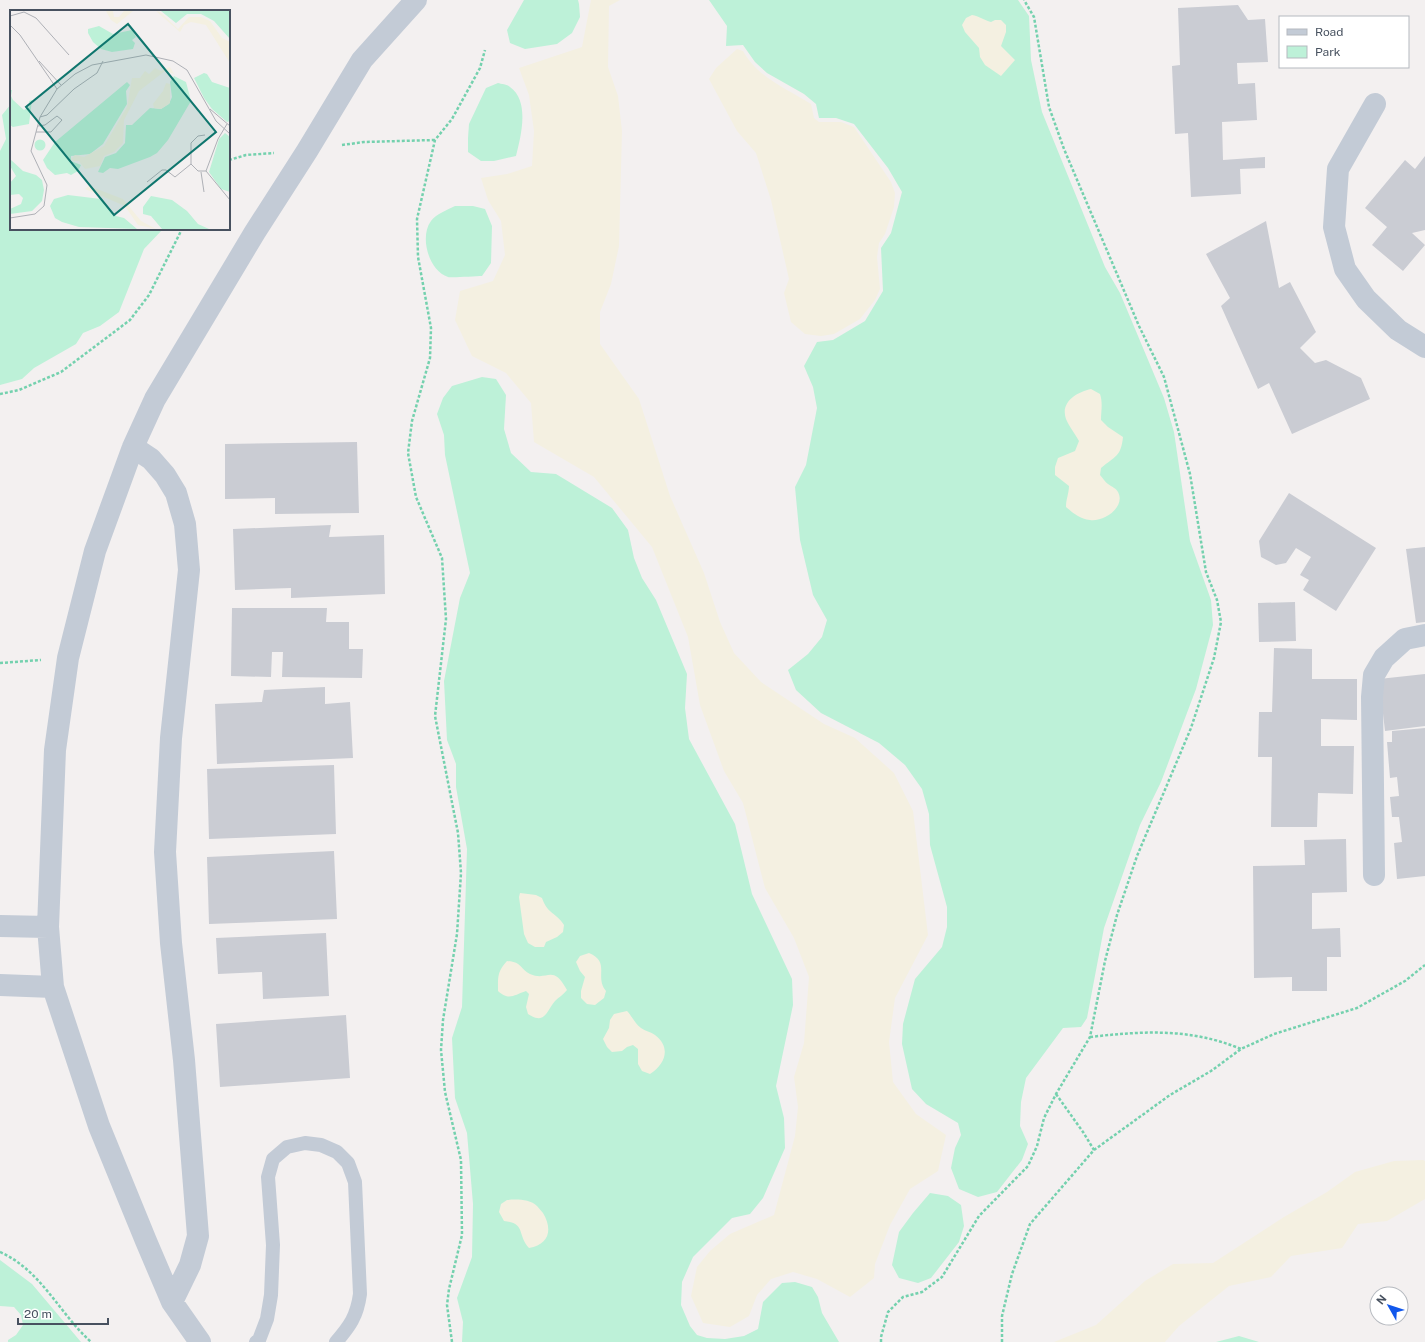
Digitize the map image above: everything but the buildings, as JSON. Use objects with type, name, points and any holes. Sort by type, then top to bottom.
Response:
[{"type":"street","points":[[200,1342],[172,1302],[99,1126],[53,987],[48,927],[55,750],[68,658],[95,551],[133,446],[159,392],[251,238],[307,152],[362,60],[416,0]]},
{"type":"street","points":[[1375,104],[1338,169],[1334,227],[1345,269],[1366,299],[1398,330],[1425,347]]},
{"type":"street","points":[[133,446],[151,459],[165,475],[176,494],[184,524],[189,570],[171,738],[165,852],[171,943],[184,1060],[198,1236],[190,1265],[172,1302]]},
{"type":"street","points":[[1374,875],[1372,698],[1374,675],[1384,658],[1405,639],[1425,636]]},
{"type":"street","points":[[0,926],[48,927]]},
{"type":"street","points":[[0,985],[53,987]]},
{"type":"lane","points":[[262,1341],[271,1295],[273,1245],[268,1177],[273,1158],[287,1147],[305,1142],[320,1144],[337,1152],[348,1163],[355,1182],[360,1294],[355,1316],[336,1342]]},
{"type":"path","points":[[881,1342],[888,1312],[902,1297],[922,1292],[942,1277],[979,1216],[1028,1166],[1037,1146],[1044,1118],[1056,1094],[1090,1037],[1105,961],[1117,915],[1137,856],[1192,728],[1214,658],[1221,622],[1217,600],[1206,572],[1190,474],[1164,376],[1139,326],[1064,150],[1049,107],[1034,17],[1024,0]]},
{"type":"path","points":[[452,1342],[447,1305],[449,1289],[462,1234],[461,1160],[445,1092],[441,1050],[443,1020],[457,934],[461,873],[458,833],[435,716],[446,619],[442,558],[416,497],[408,453],[412,421],[430,358],[431,328],[418,257],[417,219],[435,140],[456,113],[480,68],[485,50]]},
{"type":"path","points":[[0,394],[19,390],[61,372],[130,320],[149,295],[182,230]]},
{"type":"path","points":[[0,663],[68,658]]},
{"type":"path","points":[[1002,1342],[1002,1316],[1012,1274],[1030,1224],[1094,1150],[1170,1095],[1210,1071],[1241,1049],[1274,1034],[1357,1008],[1405,982],[1425,966]]},
{"type":"path","points":[[1090,1037],[1150,1032],[1192,1034],[1212,1038],[1241,1049]]},
{"type":"path","points":[[1056,1094],[1094,1150]]},
{"type":"path","points":[[0,1252],[13,1258],[37,1279],[91,1342]]},
{"type":"green space","points":[[524,0],[578,0],[580,17],[572,33],[557,44],[525,49],[510,43],[507,30]]},
{"type":"green space","points":[[709,0],[1018,0],[1029,16],[1031,60],[1042,112],[1105,267],[1120,293],[1164,398],[1174,432],[1190,541],[1211,600],[1213,625],[1196,689],[1161,782],[1140,825],[1104,928],[1087,1018],[1081,1027],[1063,1028],[1026,1078],[1021,1102],[1020,1126],[1028,1144],[1022,1160],[997,1192],[978,1197],[959,1189],[951,1168],[955,1148],[961,1135],[958,1123],[926,1104],[912,1089],[902,1044],[903,1024],[915,979],[942,947],[947,927],[947,907],[930,845],[929,814],[922,789],[905,765],[879,743],[821,713],[796,690],[788,670],[808,654],[822,637],[827,620],[813,595],[800,540],[795,487],[806,465],[817,408],[813,387],[804,366],[817,342],[833,340],[865,321],[883,291],[881,248],[891,233],[902,192],[888,168],[854,124],[836,118],[819,118],[816,104],[804,94],[767,73],[755,62],[743,45],[726,46],[727,26]]},
{"type":"green space","points":[[498,83],[510,87],[516,93],[520,101],[522,110],[522,129],[518,148],[516,156],[494,161],[481,161],[468,152],[469,124],[486,88]]},
{"type":"green space","points":[[10,105],[10,230],[162,230],[144,249],[119,312],[100,326],[83,333],[76,344],[34,368],[22,379],[0,385],[0,151],[6,139],[2,115]]},
{"type":"green space","points":[[455,206],[473,206],[485,209],[492,226],[491,263],[482,276],[448,277],[441,274],[431,261],[426,244],[426,236],[431,221],[439,214]]},
{"type":"green space","points":[[482,377],[496,379],[506,395],[504,429],[511,453],[531,472],[556,474],[612,508],[628,530],[634,558],[642,578],[656,600],[687,674],[685,708],[689,739],[735,824],[752,894],[792,979],[793,1005],[776,1086],[784,1118],[785,1148],[763,1198],[750,1214],[732,1218],[693,1257],[682,1282],[681,1305],[690,1326],[697,1335],[707,1338],[725,1339],[744,1336],[758,1329],[763,1302],[782,1283],[795,1282],[812,1287],[818,1297],[822,1313],[839,1342],[462,1342],[463,1322],[457,1298],[472,1257],[473,1204],[467,1133],[455,1098],[452,1038],[462,1007],[467,849],[456,787],[456,764],[447,740],[444,681],[460,598],[470,573],[445,455],[444,435],[437,414],[443,398],[452,386]]},
{"type":"green space","points":[[930,1193],[948,1196],[961,1205],[964,1226],[959,1242],[931,1278],[918,1283],[899,1278],[892,1265],[899,1232]]},
{"type":"green space","points":[[0,1260],[32,1284],[81,1342],[8,1342],[8,1340],[16,1335],[23,1325],[21,1315],[14,1307],[0,1306]]},
{"type":"green space","points":[[1239,1336],[1259,1342],[1216,1342]]},
{"type":"sand","points":[[591,0],[620,0],[609,6],[608,67],[618,96],[622,131],[619,246],[611,284],[600,312],[600,344],[639,399],[670,496],[704,573],[720,622],[734,653],[761,682],[824,724],[855,738],[894,773],[913,811],[928,935],[895,998],[889,1042],[893,1082],[916,1114],[946,1135],[938,1171],[910,1189],[890,1225],[875,1264],[874,1278],[850,1297],[817,1279],[793,1272],[771,1279],[757,1295],[749,1316],[730,1327],[703,1323],[691,1296],[697,1267],[710,1251],[730,1234],[774,1215],[795,1136],[798,1107],[794,1077],[804,1043],[809,977],[794,938],[765,888],[743,803],[724,771],[700,705],[688,637],[652,547],[594,477],[534,442],[531,403],[506,373],[472,356],[455,320],[460,291],[493,281],[505,255],[501,221],[488,200],[481,178],[507,174],[532,166],[534,131],[529,95],[519,68],[582,47]]},
{"type":"sand","points":[[972,15],[991,22],[1001,20],[1006,25],[1006,32],[1001,46],[1015,60],[1001,76],[985,65],[980,57],[979,48],[965,32],[962,25],[966,18]]},
{"type":"sand","points":[[737,49],[743,51],[756,68],[773,82],[811,104],[814,118],[819,122],[841,122],[854,127],[891,182],[895,193],[894,207],[885,234],[879,243],[877,257],[880,289],[875,300],[860,319],[834,334],[821,336],[805,334],[791,322],[784,293],[789,279],[771,200],[756,153],[737,131],[709,79],[716,68]]},
{"type":"sand","points":[[1091,389],[1100,394],[1101,397],[1101,420],[1108,427],[1123,437],[1121,449],[1114,458],[1101,468],[1100,475],[1118,492],[1120,498],[1119,503],[1107,516],[1096,520],[1080,517],[1066,507],[1069,486],[1055,475],[1055,467],[1058,458],[1075,451],[1079,441],[1066,419],[1065,408],[1075,395]]},
{"type":"sand","points":[[520,893],[536,895],[542,898],[549,911],[564,925],[563,932],[557,937],[546,942],[544,947],[535,947],[528,943],[524,934],[519,897]]},
{"type":"sand","points":[[589,953],[596,957],[601,965],[601,980],[606,991],[604,998],[595,1005],[587,1004],[581,998],[581,991],[585,977],[580,971],[576,962],[580,956]]},
{"type":"sand","points":[[507,961],[516,963],[530,974],[536,976],[553,975],[562,982],[567,990],[555,1001],[542,1018],[534,1017],[528,1014],[526,1007],[529,994],[526,991],[512,996],[505,996],[498,991],[501,968]]},
{"type":"sand","points":[[627,1011],[639,1026],[655,1035],[660,1040],[665,1050],[663,1060],[660,1065],[650,1074],[642,1071],[638,1064],[638,1049],[633,1045],[622,1051],[612,1052],[607,1047],[603,1039],[609,1028],[610,1020],[614,1014]]},
{"type":"sand","points":[[1394,1161],[1425,1161],[1425,1199],[1387,1221],[1358,1224],[1342,1248],[1291,1256],[1271,1277],[1229,1286],[1179,1326],[1165,1342],[1054,1342],[1096,1325],[1145,1281],[1173,1264],[1213,1263],[1284,1217],[1327,1192],[1355,1172]]},
{"type":"sand","points":[[507,1200],[527,1201],[537,1206],[543,1213],[548,1225],[545,1240],[536,1246],[529,1248],[516,1224],[504,1221],[499,1212],[501,1204]]}]
